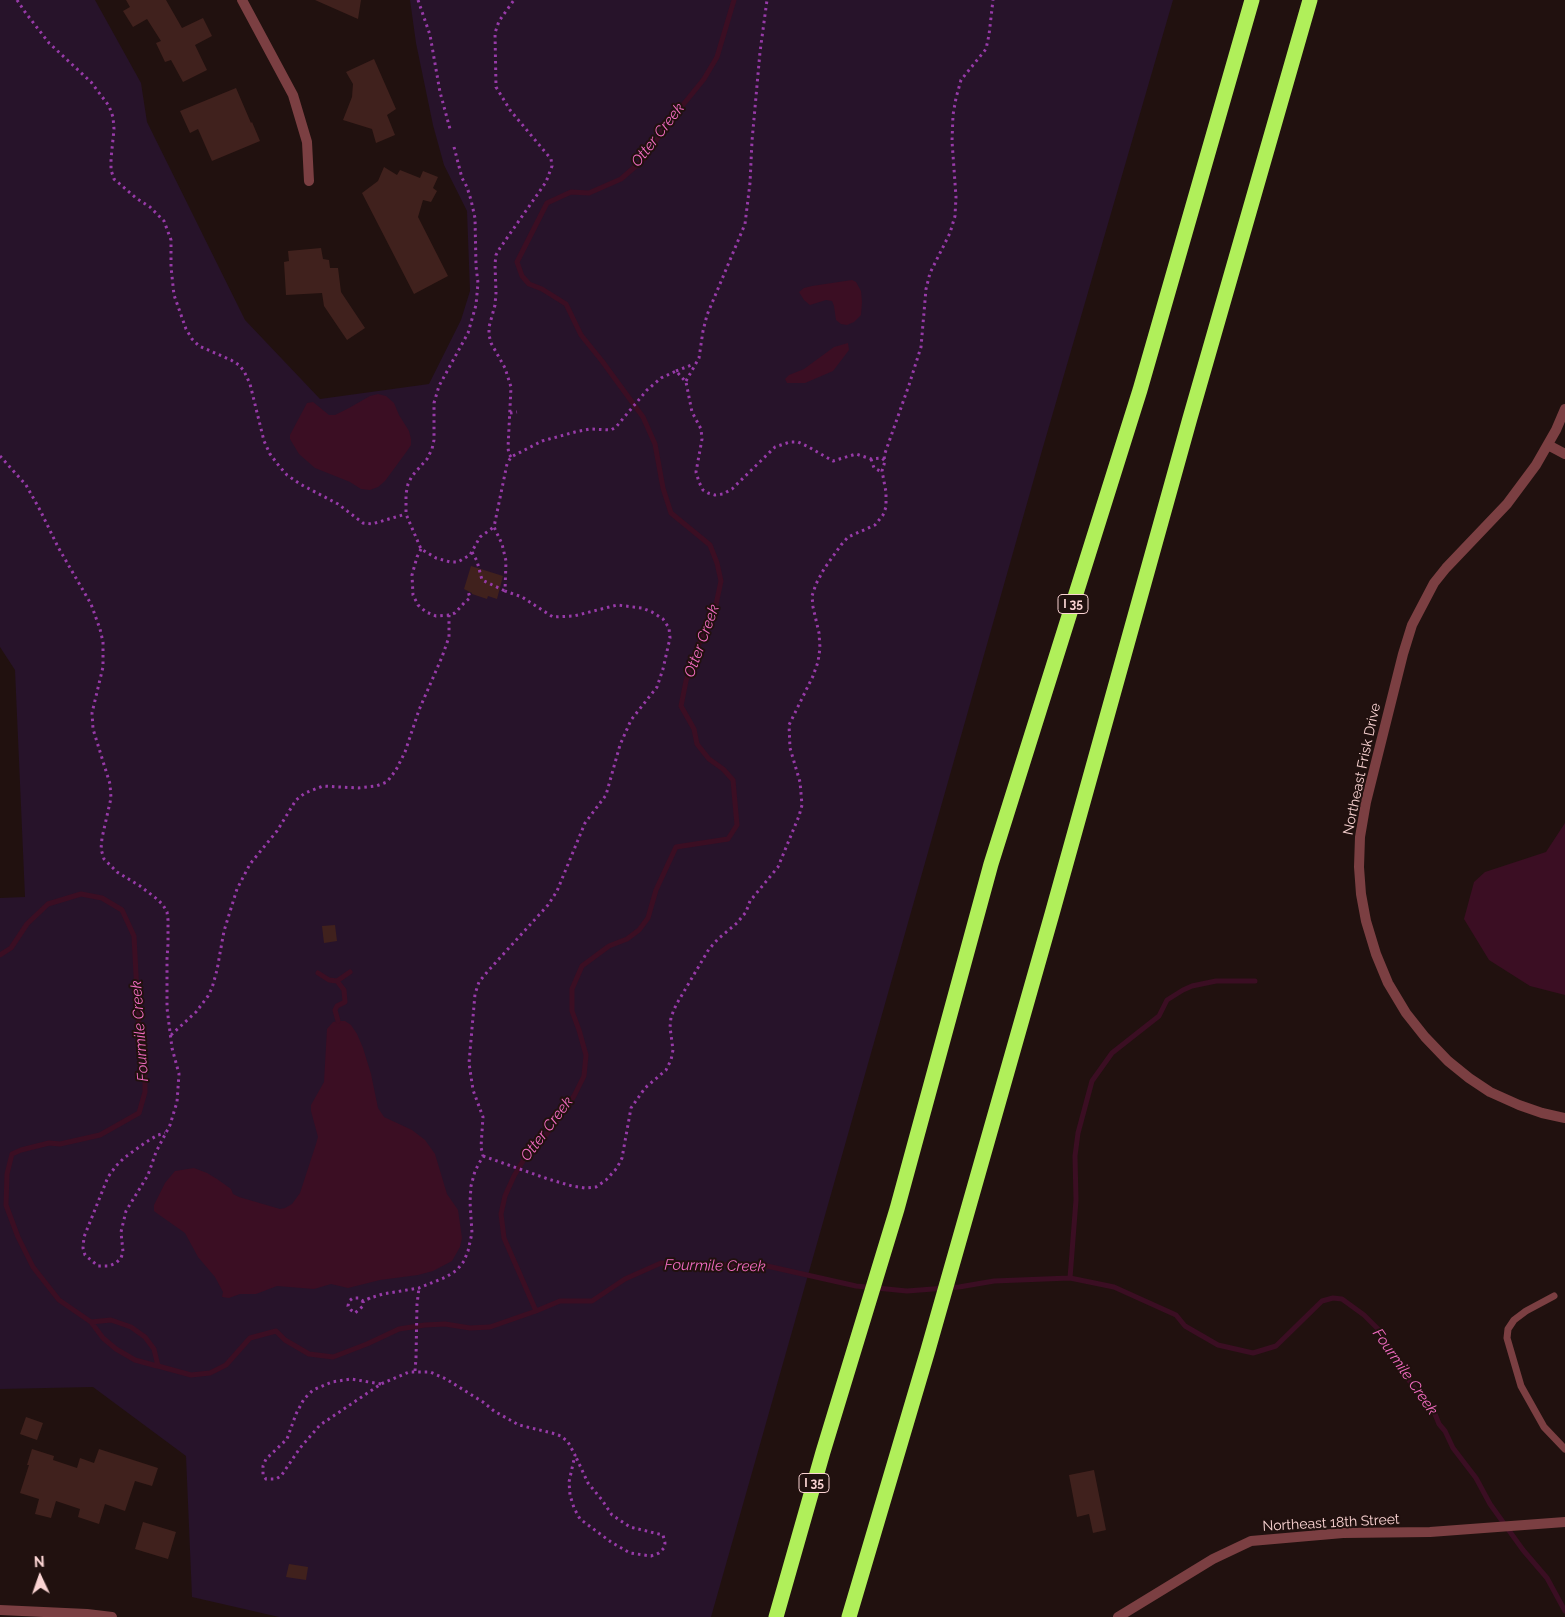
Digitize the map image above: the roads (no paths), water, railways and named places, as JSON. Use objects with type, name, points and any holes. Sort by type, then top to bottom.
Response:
[{"type":"highway","name":"I 35","points":[[776,1617],[897,1209],[991,864],[1140,390],[1252,0]]},
{"type":"highway","points":[[849,1617],[968,1210],[1195,399],[1310,0]]},
{"type":"street","points":[[242,0],[293,95],[307,142],[309,181]]},
{"type":"street","name":"Northeast Frisk Drive","points":[[1565,410],[1536,465],[1507,504],[1446,568],[1426,598],[1412,625],[1402,654],[1366,802],[1360,837],[1359,867],[1366,921],[1376,954],[1388,983],[1406,1013],[1425,1037],[1448,1061],[1490,1092],[1542,1113],[1565,1118]]},
{"type":"street","points":[[1548,445],[1565,454]]},
{"type":"street","name":"Northeast 18th Street","points":[[1118,1617],[1213,1559],[1251,1541],[1342,1533],[1430,1532],[1563,1523]]},
{"type":"street","points":[[0,1610],[112,1617]]},
{"type":"lane","points":[[1554,1296],[1526,1311],[1514,1320],[1508,1329],[1507,1338],[1521,1386],[1544,1428],[1565,1449]]},
{"type":"waterway","name":"Otter Creek","points":[[536,1311],[504,1238],[501,1214],[505,1196],[514,1176],[532,1146],[546,1135],[564,1111],[584,1076],[586,1055],[572,1011],[572,989],[582,966],[609,946],[627,939],[639,930],[648,918],[656,890],[676,847],[728,839],[737,825],[733,780],[723,769],[709,759],[697,744],[694,729],[681,706],[686,681],[695,653],[715,609],[721,581],[710,545],[671,513],[663,488],[655,444],[643,417],[581,335],[566,304],[542,289],[529,284],[522,276],[517,262],[547,203],[571,192],[589,193],[621,179],[644,159],[665,127],[704,79],[717,57],[734,0]]},
{"type":"waterway","name":"Fourmile Creek","points":[[0,955],[11,948],[27,924],[48,904],[81,894],[102,898],[122,910],[134,936],[139,1032],[145,1055],[145,1092],[139,1113],[100,1135],[60,1144],[49,1143],[12,1154],[7,1174],[6,1205],[18,1237],[33,1267],[59,1300],[91,1322],[111,1320],[131,1327],[145,1337],[154,1349],[158,1366],[191,1375],[210,1373],[226,1365],[250,1338],[276,1331],[285,1340],[309,1354],[333,1357],[399,1329],[445,1324],[470,1328],[490,1327],[560,1301],[592,1301],[625,1279],[661,1263],[767,1266],[856,1286],[907,1291],[959,1287],[994,1281],[1070,1278],[1114,1287],[1176,1315],[1185,1326],[1218,1345],[1253,1353],[1276,1346],[1322,1301],[1333,1298],[1342,1299],[1364,1315],[1381,1332],[1384,1341],[1390,1347],[1400,1368],[1435,1414],[1453,1448],[1476,1478],[1490,1504],[1523,1550],[1547,1578],[1565,1611]]},
{"type":"waterway","points":[[337,981],[350,972]]},
{"type":"waterway","points":[[318,973],[329,980],[337,981],[344,990],[345,1002],[337,1006],[335,1010],[338,1021]]},
{"type":"waterway","points":[[1070,1278],[1076,1200],[1075,1156],[1078,1133],[1092,1081],[1112,1053],[1159,1016],[1167,1000],[1183,990],[1216,981],[1255,981]]},
{"type":"waterway","points":[[91,1322],[103,1338],[116,1349],[135,1360],[157,1366]]}]
